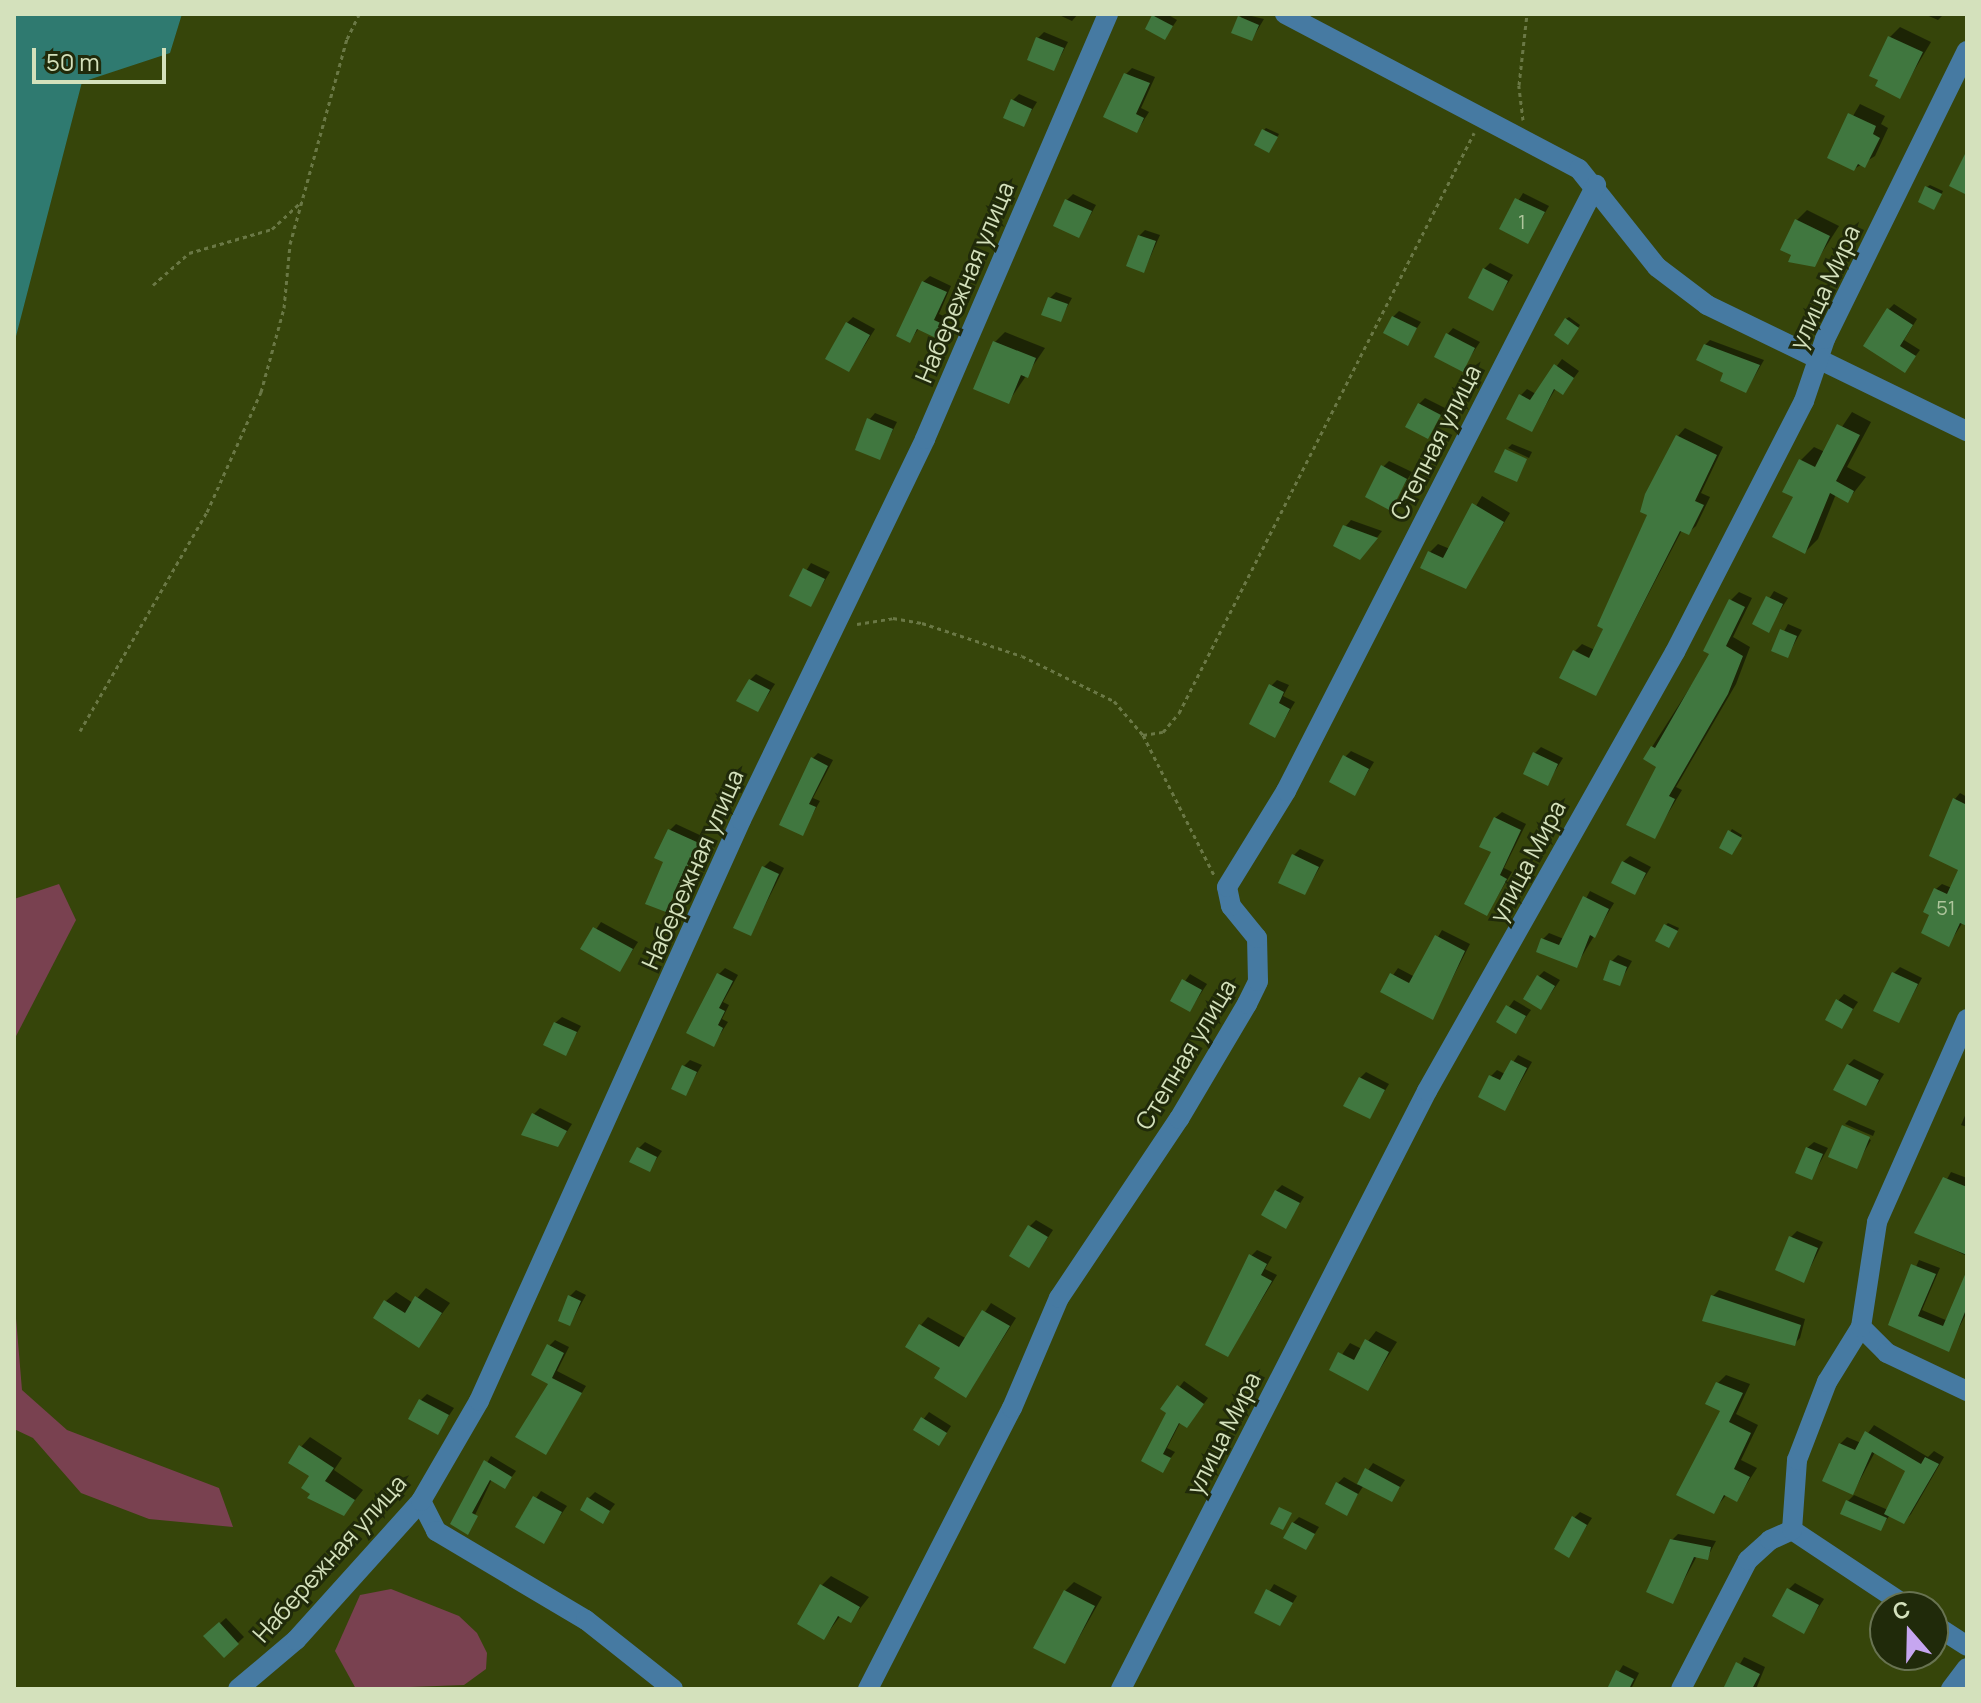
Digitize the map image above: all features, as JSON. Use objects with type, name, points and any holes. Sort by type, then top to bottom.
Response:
[{"type":"street","name":"Набережная улица","points":[[238,1689],[296,1640],[421,1501],[479,1401],[741,820],[925,439],[1108,14]]},
{"type":"street","points":[[1285,14],[1579,169],[1596,185],[1657,267],[1707,305],[1967,431]]},
{"type":"street","name":"улица Мира","points":[[1121,1689],[1427,1091],[1675,652],[1804,401],[1818,361],[1967,51]]},
{"type":"street","name":"Степная улица","points":[[868,1689],[1012,1408],[1059,1298],[1179,1119],[1253,992],[1260,960],[1257,938],[1226,896],[1286,791],[1596,185]]},
{"type":"street","points":[[1792,1530],[1797,1460],[1810,1419],[1861,1327],[1877,1222],[1967,1019]]},
{"type":"street","points":[[1861,1327],[1887,1353],[1967,1391]]},
{"type":"street","points":[[421,1501],[436,1531],[586,1620],[673,1689]]},
{"type":"street","points":[[1792,1530],[1884,1591]]},
{"type":"street","points":[[1681,1689],[1748,1560],[1770,1540],[1792,1530]]},
{"type":"street","points":[[1949,1634],[1967,1646]]},
{"type":"street","points":[[1951,1689],[1967,1668]]},
{"type":"path","points":[[80,731],[207,512],[261,392],[284,308],[288,258],[303,200],[347,39],[359,14]]},
{"type":"path","points":[[1527,14],[1520,109],[1538,147]]},
{"type":"path","points":[[1143,735],[1163,732],[1179,713],[1482,118]]},
{"type":"path","points":[[153,285],[189,253],[272,229],[303,200]]},
{"type":"path","points":[[829,639],[864,621],[893,618],[922,623],[1022,656],[1114,701],[1143,735],[1166,789],[1226,896]]},
{"type":"shaded area","points":[[59,884],[76,920],[14,1040],[14,899]]},
{"type":"shaded area","points":[[14,1294],[22,1390],[67,1430],[219,1488],[233,1527],[149,1519],[81,1493],[33,1438],[14,1429]]},
{"type":"shaded area","points":[[391,1589],[459,1616],[477,1633],[487,1653],[486,1669],[464,1685],[356,1689],[335,1651],[360,1595]]},
{"type":"water","points":[[14,14],[182,14],[170,53],[82,82],[14,344]]},
{"type":"building","points":[[1152,15],[1173,26],[1165,40],[1145,29]]},
{"type":"building","points":[[1238,16],[1259,25],[1252,41],[1231,33]]},
{"type":"building","points":[[1888,36],[1923,52],[1900,99],[1875,86],[1878,80],[1869,76]]},
{"type":"building","points":[[1036,37],[1064,48],[1054,71],[1027,60]]},
{"type":"building","points":[[1124,73],[1150,83],[1136,114],[1144,118],[1137,133],[1103,117]]},
{"type":"building","points":[[1011,99],[1032,109],[1024,127],[1003,118]]},
{"type":"building","points":[[1848,113],[1876,126],[1873,134],[1880,138],[1865,168],[1858,164],[1854,171],[1827,158]]},
{"type":"building","points":[[1262,129],[1278,137],[1269,153],[1254,145]]},
{"type":"building","points":[[1967,150],[1967,195],[1949,186]]},
{"type":"building","points":[[1925,186],[1942,194],[1934,210],[1918,202]]},
{"type":"building","points":[[1515,198],[1545,212],[1528,244],[1499,229]]},
{"type":"building","points":[[1065,199],[1092,211],[1079,238],[1053,226]]},
{"type":"building","points":[[1795,219],[1830,236],[1815,267],[1788,262],[1791,255],[1780,250]]},
{"type":"building","points":[[1138,235],[1156,241],[1144,273],[1126,266]]},
{"type":"building","points":[[1483,268],[1508,281],[1493,311],[1468,298]]},
{"type":"building","points":[[922,281],[947,292],[934,320],[945,325],[938,339],[917,329],[910,343],[896,336]]},
{"type":"building","points":[[1048,297],[1068,304],[1061,322],[1041,315]]},
{"type":"building","points":[[1887,308],[1913,325],[1900,346],[1916,356],[1905,373],[1863,346]]},
{"type":"building","points":[[1392,316],[1417,328],[1408,346],[1383,333]]},
{"type":"building","points":[[1565,318],[1579,328],[1568,345],[1554,335]]},
{"type":"building","points":[[846,322],[870,335],[849,372],[825,359]]},
{"type":"building","points":[[1446,333],[1475,348],[1463,372],[1434,357]]},
{"type":"building","points":[[993,341],[1036,358],[1028,378],[1021,375],[1009,404],[973,389]]},
{"type":"building","points":[[1704,344],[1760,365],[1746,393],[1720,381],[1723,373],[1696,360]]},
{"type":"building","points":[[1554,364],[1574,378],[1563,395],[1554,389],[1532,432],[1506,419],[1519,394],[1530,400]]},
{"type":"building","points":[[1418,403],[1441,415],[1428,439],[1405,427]]},
{"type":"building","points":[[867,418],[893,429],[880,460],[855,450]]},
{"type":"building","points":[[1837,424],[1860,435],[1836,481],[1854,491],[1848,503],[1830,493],[1805,554],[1772,537],[1793,497],[1782,492],[1799,459],[1815,467]]},
{"type":"building","points":[[1676,435],[1717,455],[1695,501],[1704,505],[1689,535],[1680,531],[1596,696],[1559,678],[1573,650],[1589,658],[1603,629],[1597,626],[1647,515],[1640,512],[1645,494]]},
{"type":"building","points":[[1505,449],[1527,459],[1517,482],[1494,472]]},
{"type":"building","points":[[1381,465],[1407,479],[1391,511],[1365,497]]},
{"type":"building","points":[[1472,503],[1504,522],[1466,589],[1420,568],[1428,551],[1443,558]]},
{"type":"building","points":[[1343,525],[1378,538],[1360,560],[1333,546]]},
{"type":"building","points":[[803,568],[825,579],[811,607],[789,596]]},
{"type":"building","points":[[1766,596],[1783,604],[1769,633],[1752,624]]},
{"type":"building","points":[[1729,599],[1745,607],[1726,646],[1743,656],[1728,694],[1669,796],[1675,799],[1655,839],[1626,825],[1656,767],[1643,759],[1651,746],[1655,748],[1709,654],[1703,651]]},
{"type":"building","points":[[1780,629],[1797,636],[1788,658],[1771,651]]},
{"type":"building","points":[[749,679],[770,690],[758,712],[736,701]]},
{"type":"building","points":[[1269,684],[1284,692],[1279,703],[1290,709],[1275,738],[1249,724]]},
{"type":"building","points":[[1533,752],[1558,764],[1548,786],[1523,774]]},
{"type":"building","points":[[1343,755],[1369,769],[1355,796],[1329,782]]},
{"type":"building","points":[[811,757],[828,766],[809,804],[816,807],[803,836],[779,825]]},
{"type":"building","points":[[1953,798],[1967,805],[1967,926],[1960,923],[1949,947],[1921,933],[1929,915],[1923,912],[1934,888],[1947,894],[1958,870],[1929,856]]},
{"type":"building","points":[[1494,817],[1521,830],[1500,875],[1507,879],[1487,916],[1464,904],[1491,852],[1479,847]]},
{"type":"building","points":[[668,829],[699,843],[666,912],[645,904],[663,862],[654,858]]},
{"type":"building","points":[[1728,830],[1742,838],[1732,855],[1719,848]]},
{"type":"building","points":[[1292,854],[1319,867],[1305,895],[1278,883]]},
{"type":"building","points":[[1622,861],[1646,873],[1635,895],[1611,883]]},
{"type":"building","points":[[762,866],[779,874],[751,936],[733,928]]},
{"type":"building","points":[[1583,896],[1609,909],[1595,938],[1590,935],[1577,968],[1536,952],[1541,938],[1559,945]]},
{"type":"building","points":[[1664,924],[1678,931],[1669,948],[1655,941]]},
{"type":"building","points":[[593,927],[633,949],[620,972],[580,949]]},
{"type":"building","points":[[1435,935],[1465,951],[1433,1020],[1380,992],[1390,973],[1409,983]]},
{"type":"building","points":[[1610,960],[1627,967],[1620,986],[1603,980]]},
{"type":"building","points":[[1892,972],[1918,984],[1899,1023],[1873,1011]]},
{"type":"building","points":[[717,973],[733,981],[719,1008],[725,1011],[718,1025],[723,1028],[714,1047],[686,1033]]},
{"type":"building","points":[[1537,975],[1555,986],[1541,1010],[1523,999]]},
{"type":"building","points":[[1182,979],[1202,990],[1190,1012],[1170,1001]]},
{"type":"building","points":[[1836,999],[1853,1009],[1842,1029],[1825,1020]]},
{"type":"building","points":[[1506,1005],[1526,1016],[1516,1034],[1496,1022]]},
{"type":"building","points":[[554,1022],[577,1032],[566,1056],[543,1045]]},
{"type":"building","points":[[1511,1060],[1527,1068],[1505,1111],[1478,1097],[1489,1075],[1500,1080]]},
{"type":"building","points":[[1847,1064],[1879,1080],[1866,1106],[1833,1090]]},
{"type":"building","points":[[682,1065],[697,1072],[686,1096],[671,1089]]},
{"type":"building","points":[[1359,1077],[1385,1090],[1370,1119],[1343,1106]]},
{"type":"building","points":[[532,1113],[567,1131],[558,1147],[521,1135]]},
{"type":"building","points":[[1842,1125],[1870,1137],[1857,1169],[1828,1157]]},
{"type":"building","points":[[637,1147],[657,1157],[650,1172],[629,1162]]},
{"type":"building","points":[[1806,1147],[1823,1154],[1812,1180],[1795,1173]]},
{"type":"building","points":[[1943,1177],[1967,1187],[1967,1255],[1914,1233]]},
{"type":"building","points":[[1275,1190],[1300,1203],[1286,1229],[1261,1215]]},
{"type":"building","points":[[1028,1225],[1048,1237],[1029,1268],[1009,1256]]},
{"type":"building","points":[[1789,1236],[1818,1248],[1804,1283],[1775,1270]]},
{"type":"building","points":[[1249,1254],[1267,1264],[1261,1275],[1272,1281],[1228,1357],[1205,1345]]},
{"type":"building","points":[[1911,1264],[1936,1274],[1918,1316],[1943,1326],[1967,1270],[1967,1307],[1949,1352],[1888,1325]]},
{"type":"building","points":[[568,1295],[581,1301],[570,1326],[558,1321]]},
{"type":"building","points":[[1711,1295],[1801,1325],[1795,1346],[1702,1321]]},
{"type":"building","points":[[415,1296],[442,1313],[419,1348],[373,1318],[384,1300],[405,1313]]},
{"type":"building","points":[[982,1310],[1010,1326],[966,1398],[934,1378],[940,1368],[905,1347],[919,1324],[959,1347]]},
{"type":"building","points":[[1365,1339],[1389,1352],[1368,1391],[1329,1370],[1338,1352],[1354,1360]]},
{"type":"building","points":[[547,1344],[564,1353],[552,1378],[582,1393],[546,1455],[515,1437],[548,1384],[531,1375]]},
{"type":"building","points":[[1716,1382],[1743,1393],[1729,1422],[1751,1433],[1734,1469],[1750,1477],[1737,1502],[1724,1495],[1714,1514],[1676,1495],[1720,1411],[1705,1404]]},
{"type":"building","points":[[1177,1385],[1204,1404],[1187,1428],[1179,1423],[1163,1454],[1171,1458],[1163,1473],[1141,1461],[1166,1413],[1160,1409]]},
{"type":"building","points":[[419,1399],[449,1415],[438,1435],[408,1419]]},
{"type":"building","points":[[921,1417],[947,1433],[939,1446],[913,1430]]},
{"type":"building","points":[[1865,1431],[1921,1464],[1925,1457],[1939,1464],[1904,1524],[1884,1514],[1905,1471],[1872,1452],[1853,1495],[1822,1481],[1839,1443],[1855,1450]]},
{"type":"building","points":[[299,1445],[334,1468],[325,1481],[355,1500],[344,1516],[307,1498],[310,1494],[301,1488],[309,1476],[288,1463]]},
{"type":"building","points":[[484,1460],[512,1477],[505,1489],[490,1480],[472,1513],[478,1516],[468,1535],[450,1524]]},
{"type":"building","points":[[1365,1468],[1400,1487],[1392,1502],[1357,1484]]},
{"type":"building","points":[[1336,1482],[1358,1494],[1347,1516],[1325,1504]]},
{"type":"building","points":[[533,1496],[562,1512],[544,1544],[515,1527]]},
{"type":"building","points":[[587,1497],[610,1511],[603,1524],[580,1510]]},
{"type":"building","points":[[1846,1500],[1887,1518],[1881,1531],[1840,1514]]},
{"type":"building","points":[[1279,1507],[1292,1513],[1283,1530],[1270,1524]]},
{"type":"building","points":[[1572,1516],[1587,1525],[1569,1558],[1554,1549]]},
{"type":"building","points":[[1292,1522],[1315,1534],[1306,1550],[1283,1538]]},
{"type":"building","points":[[1670,1539],[1711,1547],[1708,1560],[1694,1557],[1673,1604],[1646,1592]]},
{"type":"building","points":[[820,1584],[860,1607],[851,1623],[838,1616],[824,1640],[797,1624]]},
{"type":"building","points":[[1787,1588],[1819,1605],[1804,1634],[1772,1616]]},
{"type":"building","points":[[1266,1589],[1293,1603],[1280,1626],[1254,1613]]},
{"type":"building","points":[[1064,1590],[1095,1606],[1065,1664],[1033,1648]]},
{"type":"building","points":[[219,1622],[239,1644],[224,1658],[203,1636]]},
{"type":"building","points":[[1736,1662],[1760,1674],[1752,1689],[1723,1689]]},
{"type":"building","points":[[1616,1670],[1634,1679],[1629,1689],[1607,1689]]}]
